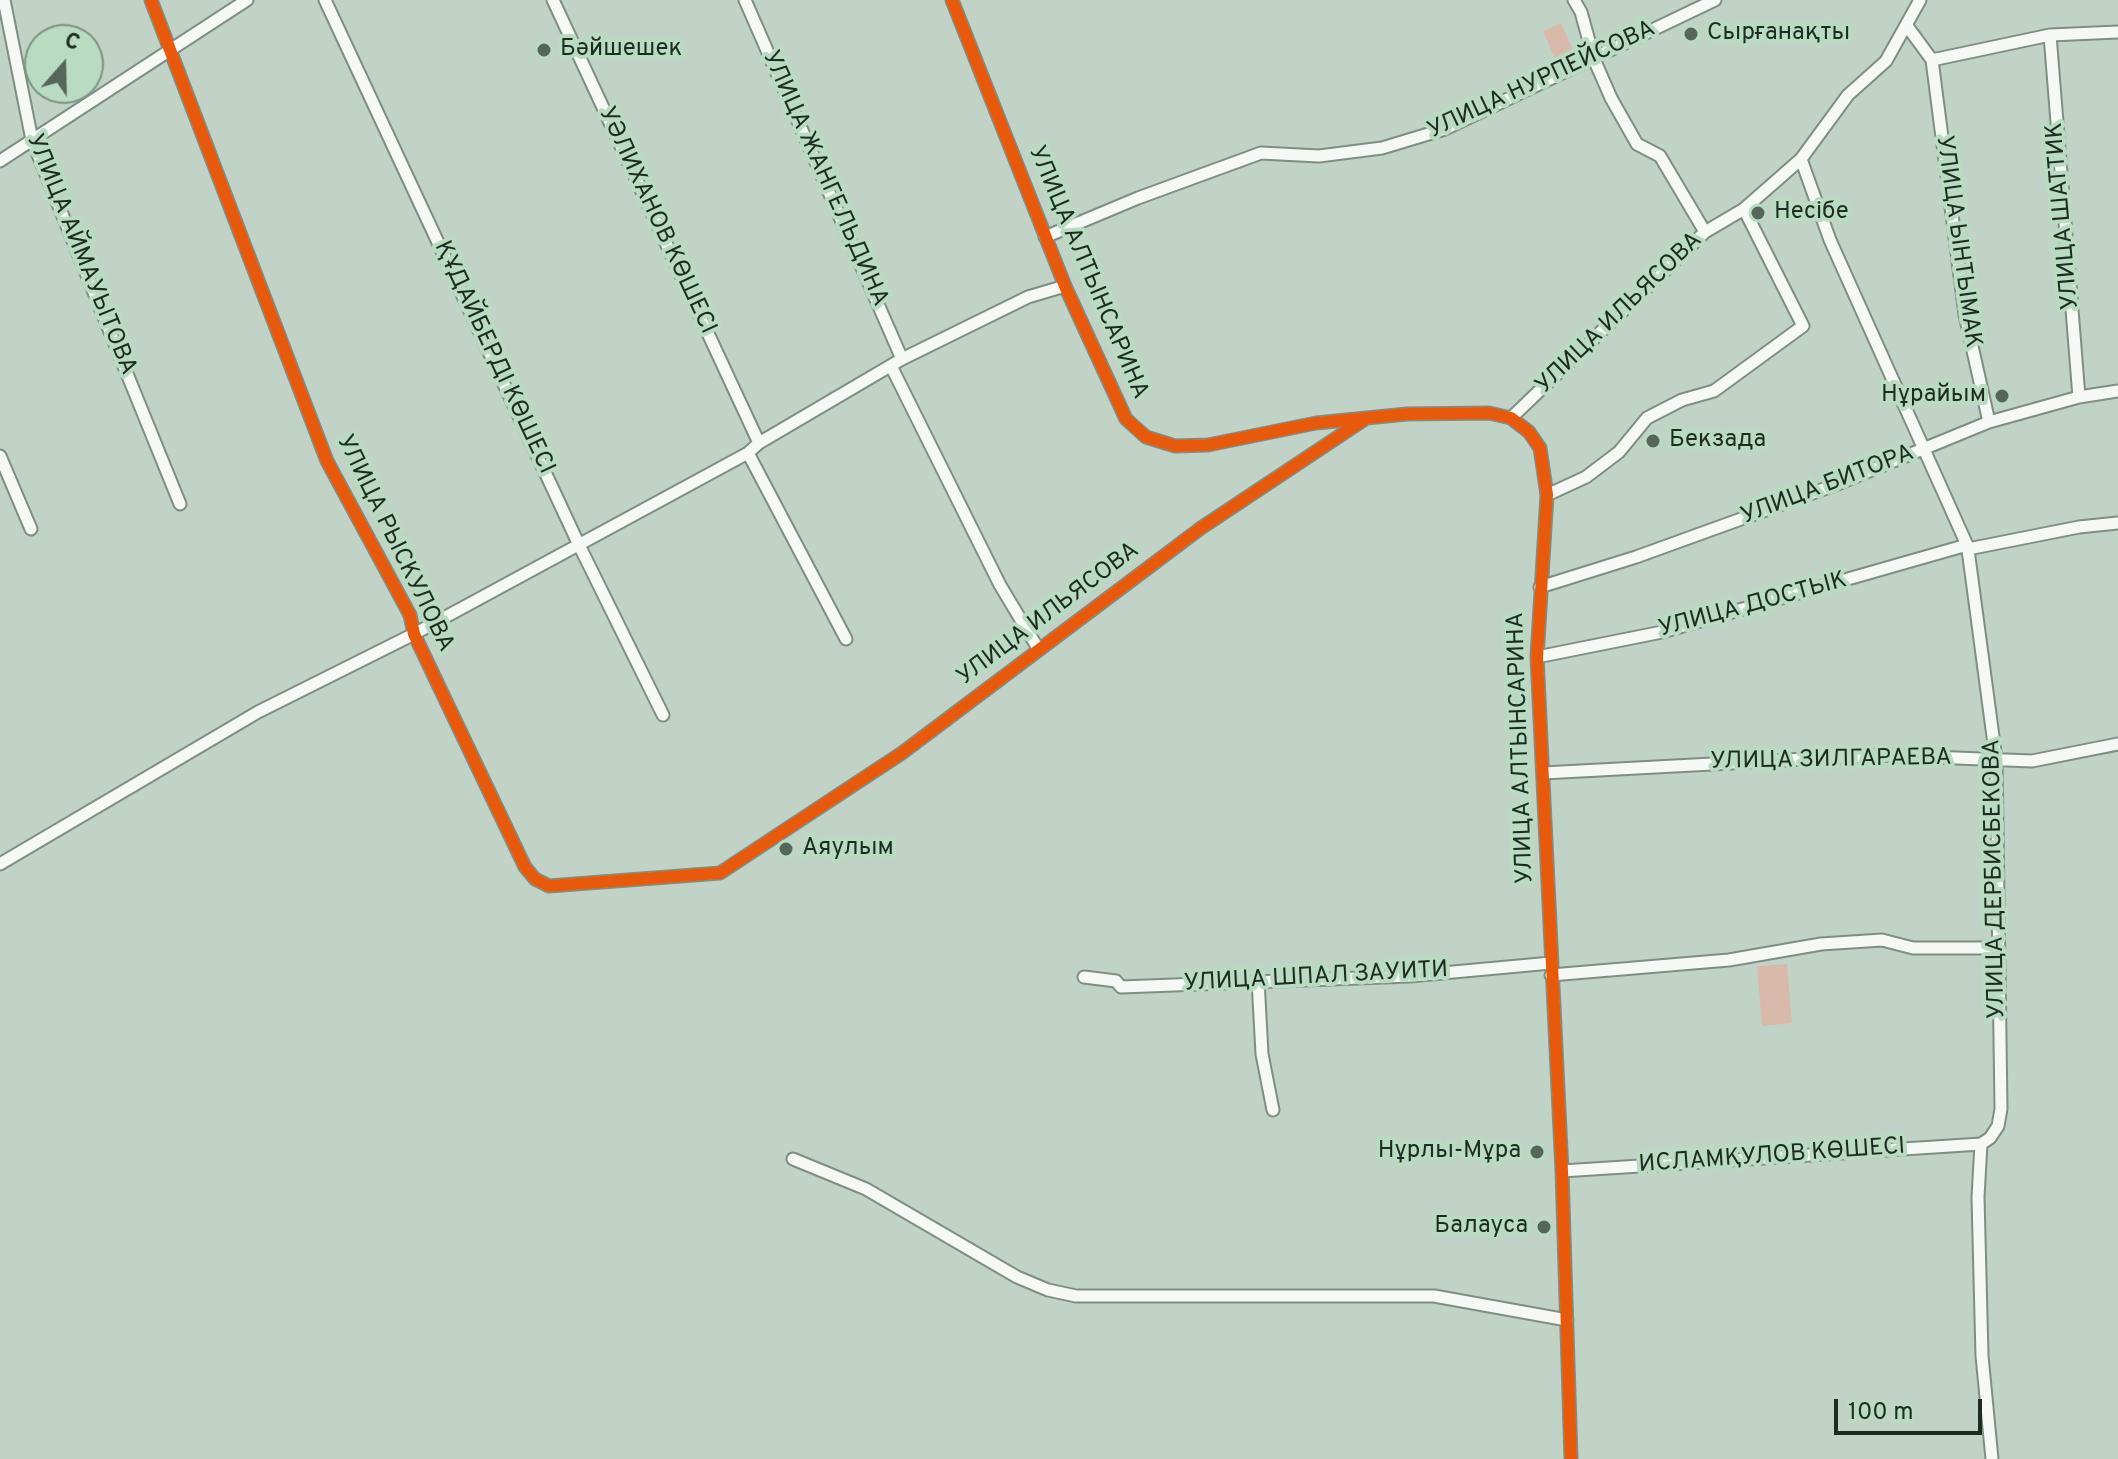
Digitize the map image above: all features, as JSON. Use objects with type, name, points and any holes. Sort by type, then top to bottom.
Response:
[{"type":"street","name":"УЛИЦА АЙМАУЫТОВА","points":[[4,0],[32,140],[180,504]]},
{"type":"street","name":"УЛИЦА РЫСКУЛОВА","points":[[151,0],[327,461],[410,615],[414,634],[525,867],[535,879],[549,886],[720,873],[760,848]]},
{"type":"street","name":"ҚҰДАЙБЕРДІ КӨШЕСІ","points":[[325,0],[579,545],[663,715]]},
{"type":"street","name":"УӘЛИХАНОВ КӨШЕСІ","points":[[553,0],[759,443]]},
{"type":"street","name":"УЛИЦА ЖАНГЕЛЬДИНА","points":[[745,0],[902,359]]},
{"type":"street","name":"УЛИЦА АЛТЫНСАРИНА","points":[[952,0],[1065,286],[1126,419],[1146,437],[1175,446],[1208,445],[1316,423],[1407,414],[1489,413],[1511,418],[1529,432],[1540,448],[1547,495],[1537,657],[1562,1171],[1571,1459]]},
{"type":"street","points":[[1574,0],[1611,98],[1637,144],[1660,156],[1705,232]]},
{"type":"street","name":"УЛИЦА НУРПЕЙСОВА","points":[[1045,237],[1138,198],[1261,153],[1319,156],[1382,148],[1445,129],[1715,0]]},
{"type":"street","name":"УЛИЦА ИЛЬЯСОВА","points":[[1511,418],[1705,232],[1744,209],[1801,159],[1848,95],[1886,61],[1920,0]]},
{"type":"street","points":[[0,161],[241,2]]},
{"type":"street","points":[[1907,26],[1932,60],[2050,35],[2118,32]]},
{"type":"street","name":"УЛИЦА ШАТТИК","points":[[2050,35],[2079,397]]},
{"type":"street","name":"УЛИЦА ЫНТЫМАК","points":[[1932,60],[1965,315],[1989,422]]},
{"type":"street","name":"УЛИЦА ДЕРБИСБЕКОВА","points":[[1801,159],[1830,240],[1967,547],[1996,759],[2001,1109],[1998,1126],[1981,1144],[1978,1197],[1982,1356],[1992,1459]]},
{"type":"street","points":[[1547,495],[1586,477],[1619,452],[1647,418],[1682,400],[1714,391],[1803,326],[1744,209]]},
{"type":"street","points":[[0,864],[258,712],[414,634],[748,453],[759,443],[902,359],[1028,297],[1065,286]]},
{"type":"street","points":[[891,366],[1000,585],[1039,650]]},
{"type":"street","name":"УЛИЦА БИТОРА","points":[[1540,587],[1650,552],[1835,485],[1989,422],[2079,397],[2118,391]]},
{"type":"street","name":"УЛИЦА ИЛЬЯСОВА","points":[[760,848],[902,753],[1199,530],[1365,419]]},
{"type":"street","points":[[748,453],[846,639]]},
{"type":"street","points":[[0,456],[31,529]]},
{"type":"street","name":"УЛИЦА ДОСТЫК","points":[[1537,657],[1662,632],[1967,547],[2118,523]]},
{"type":"street","name":"УЛИЦА ЗИЛГАРАЕВА","points":[[1543,773],[1881,755],[2032,761],[2118,744]]},
{"type":"street","name":"УЛИЦА ШПАЛ ЗАУИТИ","points":[[1084,977],[1116,981],[1121,987],[1410,976],[1729,960],[1821,944],[1882,940],[1913,948],[1997,948]]},
{"type":"street","points":[[1258,980],[1262,1054],[1273,1110]]},
{"type":"street","name":"ИСЛАМҚУЛОВ КӨШЕСІ","points":[[1562,1171],[1981,1144]]},
{"type":"street","points":[[793,1159],[866,1189],[1017,1277],[1048,1290],[1076,1296],[1434,1296],[1567,1320]]},
{"type":"shaded area","points":[[1561,23],[1574,53],[1556,61],[1543,31]]},
{"type":"shaded area","points":[[1787,964],[1792,1023],[1762,1026],[1757,966]]},
{"type":"cycle path","points":[[151,0],[327,461],[410,615],[414,634],[525,867],[535,879],[549,886],[720,873],[902,753],[1201,528],[1365,419]]},
{"type":"cycle path","points":[[952,0],[1065,286],[1126,419],[1146,437],[1175,446],[1208,445],[1316,423],[1407,414],[1489,413],[1511,418],[1529,432],[1540,448],[1547,495],[1537,657],[1562,1171],[1571,1459]]},
{"type":"place","name":"Сырғанақты","points":[[1691,34]]},
{"type":"place","name":"Бәйшешек","points":[[544,50]]},
{"type":"place","name":"Несібе","points":[[1758,213]]},
{"type":"place","name":"Нұрайым","points":[[2002,396]]},
{"type":"place","name":"Бекзада","points":[[1653,441]]},
{"type":"place","name":"Аяулым","points":[[786,849]]},
{"type":"place","name":"Нұрлы-Мұра","points":[[1537,1152]]},
{"type":"place","name":"Балауса","points":[[1544,1227]]}]
